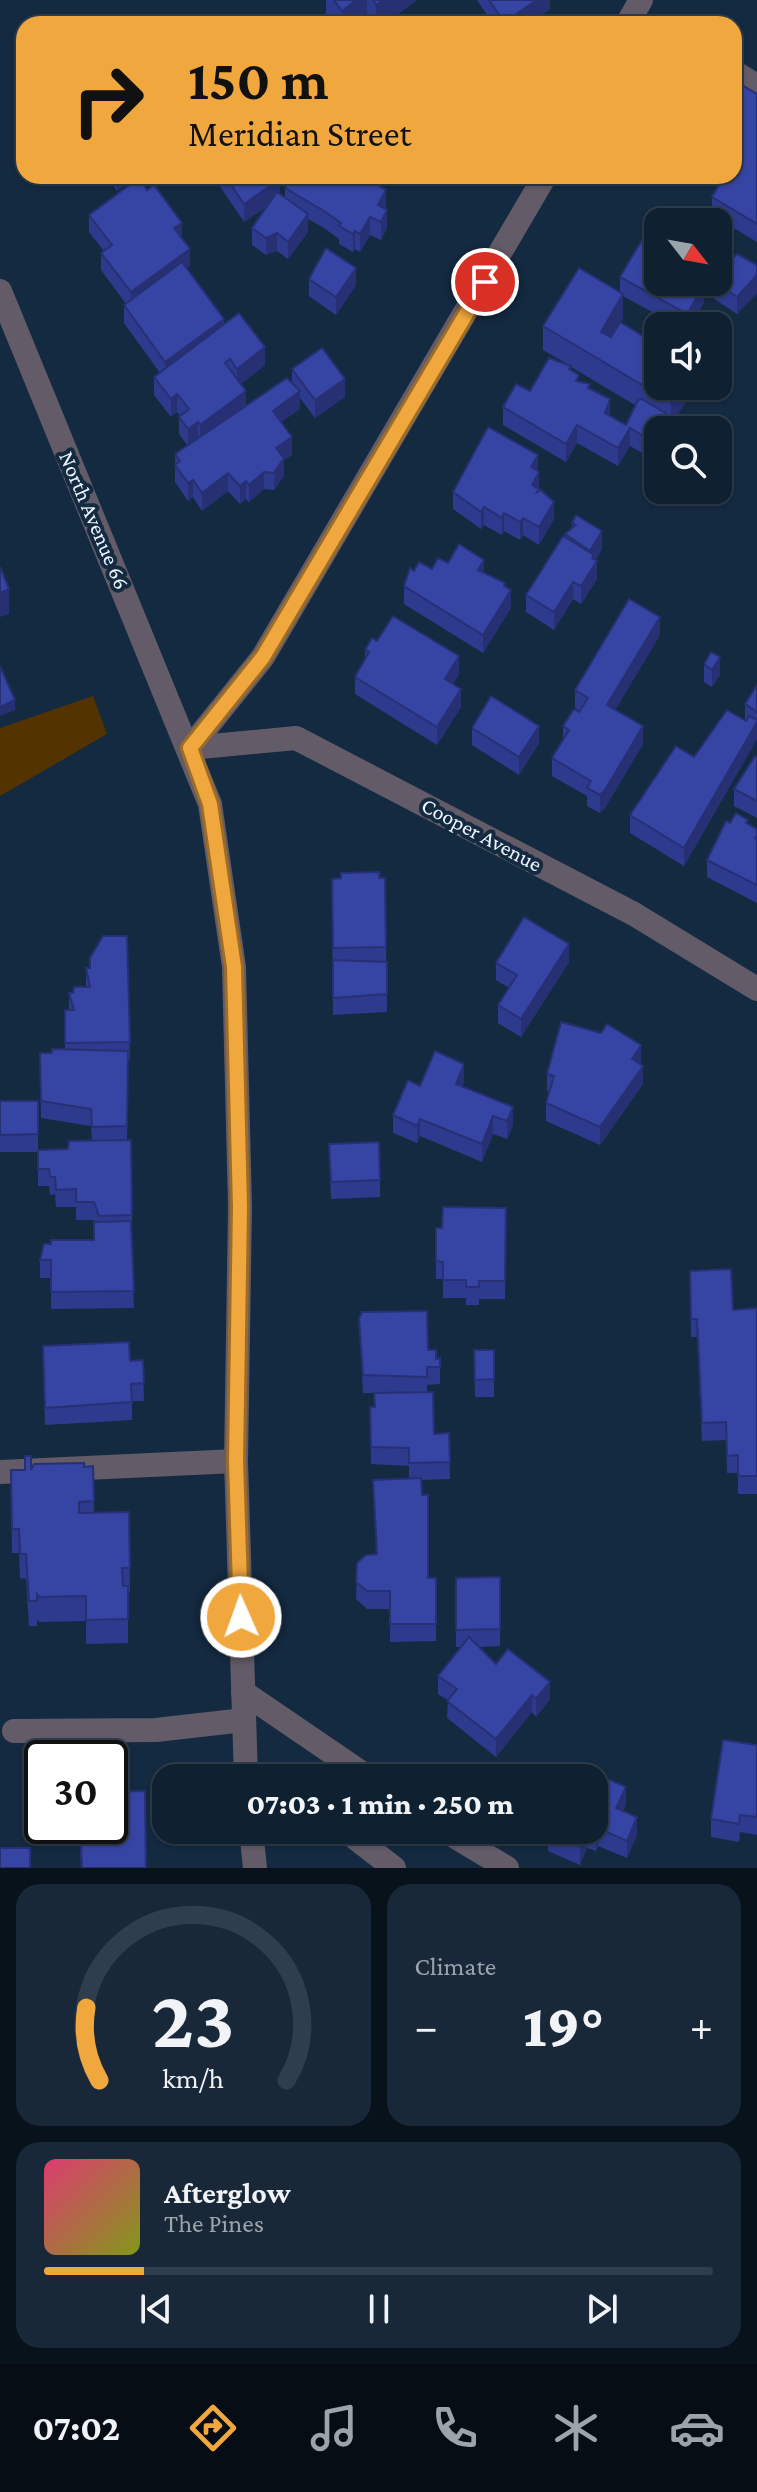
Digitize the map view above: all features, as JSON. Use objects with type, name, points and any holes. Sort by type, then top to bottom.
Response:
[{"type":"street","points":[[190,748],[263,657],[540,184]]},
{"type":"street","name":"North Avenue 66","points":[[0,291],[190,748],[210,804],[234,967],[240,1207],[236,1461],[246,1764]]},
{"type":"street","name":"Cooper Avenue","points":[[190,748],[296,738],[634,914],[757,989]]},
{"type":"street","points":[[0,1472],[236,1461]]},
{"type":"street","points":[[243,1692],[348,1764]]},
{"type":"street","points":[[14,1731],[156,1730],[244,1720]]},
{"type":"street","points":[[252,1844],[255,1868]]},
{"type":"street","points":[[363,1844],[394,1868]]},
{"type":"street","points":[[467,1844],[507,1868]]},
{"type":"shaded area","points":[[93,696],[107,734],[0,796],[0,728]]},
{"type":"building","points":[[334,0],[356,0],[342,11]]},
{"type":"building","points":[[489,0],[537,0],[513,16],[500,16]]},
{"type":"building","points":[[742,85],[757,94],[757,224],[712,197],[719,184],[742,184]]},
{"type":"building","points":[[131,184],[143,184],[147,190],[154,185],[182,223],[174,228],[190,249],[131,292],[101,253],[112,245],[89,215]]},
{"type":"building","points":[[230,184],[273,184],[244,204]]},
{"type":"building","points":[[287,184],[375,184],[386,190],[378,205],[387,210],[381,222],[370,217],[360,234],[355,231],[353,234],[339,226],[341,223],[324,211],[285,188]]},
{"type":"building","points":[[277,192],[308,214],[288,242],[277,233],[266,238],[252,228]]},
{"type":"building","points":[[644,236],[644,290],[620,277]]},
{"type":"building","points":[[326,248],[356,268],[336,297],[309,279]]},
{"type":"building","points":[[737,254],[757,265],[757,275],[737,297],[732,294],[732,259]]},
{"type":"building","points":[[182,262],[224,319],[165,362],[124,305]]},
{"type":"building","points":[[579,268],[623,294],[601,332],[611,337],[620,322],[644,337],[644,386],[543,326]]},
{"type":"building","points":[[654,296],[698,296],[688,312]]},
{"type":"building","points":[[239,313],[265,347],[237,369],[230,359],[225,363],[246,391],[200,425],[198,422],[188,429],[179,417],[189,409],[177,394],[171,399],[154,377]]},
{"type":"building","points":[[322,348],[345,379],[315,400],[292,369]]},
{"type":"building","points":[[549,358],[571,366],[569,369],[579,375],[576,381],[590,384],[588,388],[610,399],[605,413],[626,425],[638,400],[642,399],[670,416],[644,416],[644,436],[630,428],[618,448],[577,425],[566,444],[503,407],[516,384],[530,391]]},
{"type":"building","points":[[287,378],[300,391],[273,411],[292,437],[276,448],[284,458],[274,473],[264,472],[249,485],[246,481],[240,486],[228,473],[202,493],[193,480],[188,483],[175,465],[180,461],[175,454]]},
{"type":"building","points":[[488,427],[538,455],[531,467],[539,472],[532,485],[539,489],[537,492],[541,490],[554,502],[539,527],[523,518],[520,522],[504,513],[502,518],[484,507],[481,512],[453,492]]},
{"type":"building","points":[[576,515],[602,531],[590,551],[565,534],[576,525],[572,523]]},
{"type":"building","points":[[563,536],[594,555],[592,558],[597,561],[581,586],[573,582],[554,612],[526,595]]},
{"type":"building","points":[[459,544],[484,560],[478,570],[505,583],[504,586],[511,590],[483,635],[404,586],[410,568],[414,571],[419,562],[432,569],[438,558],[448,563]]},
{"type":"building","points":[[0,567],[9,589],[0,593]]},
{"type":"building","points":[[629,599],[660,617],[607,705],[643,726],[600,795],[587,788],[591,781],[552,758],[569,730],[563,726],[574,709],[579,712],[588,698],[575,690]]},
{"type":"building","points":[[393,616],[459,656],[445,679],[461,689],[437,727],[355,677],[369,652],[365,650],[372,638],[377,641]]},
{"type":"building","points":[[711,652],[720,657],[712,670],[704,664]]},
{"type":"building","points":[[0,666],[15,700],[0,707]]},
{"type":"building","points":[[757,685],[757,712],[745,704]]},
{"type":"building","points":[[491,696],[539,726],[519,757],[472,728]]},
{"type":"building","points":[[727,710],[746,721],[749,716],[757,722],[684,848],[630,815],[676,746],[694,757]]},
{"type":"building","points":[[757,757],[757,801],[734,789]]},
{"type":"building","points":[[736,813],[757,829],[757,885],[707,860],[726,821],[730,823]]},
{"type":"building","points":[[380,872],[379,878],[385,878],[386,947],[333,948],[332,879],[341,878],[341,873]]},
{"type":"building","points":[[524,917],[569,944],[521,1019],[498,1005],[517,975],[496,963]]},
{"type":"building","points":[[103,936],[127,936],[130,1042],[65,1043],[65,1010],[74,1010],[69,993],[73,993],[74,987],[90,987],[86,968],[90,968],[90,958]]},
{"type":"building","points":[[333,960],[387,962],[387,994],[333,998]]},
{"type":"building","points":[[561,1022],[601,1033],[607,1024],[641,1045],[632,1059],[643,1066],[600,1127],[546,1103],[554,1076],[547,1074]]},
{"type":"building","points":[[52,1049],[128,1051],[127,1126],[92,1127],[91,1109],[41,1101],[40,1053],[52,1053]]},
{"type":"building","points":[[435,1051],[464,1064],[456,1084],[513,1107],[507,1121],[493,1116],[482,1144],[420,1119],[417,1126],[393,1115],[408,1080],[420,1086]]},
{"type":"building","points":[[0,1101],[38,1101],[38,1134],[0,1135]]},
{"type":"building","points":[[131,1140],[132,1215],[99,1216],[94,1202],[76,1202],[76,1189],[56,1190],[55,1177],[50,1177],[49,1169],[38,1169],[38,1150],[68,1149],[69,1141]]},
{"type":"building","points":[[379,1142],[380,1180],[331,1182],[329,1144]]},
{"type":"building","points":[[443,1207],[506,1208],[505,1281],[479,1281],[479,1287],[466,1287],[466,1280],[443,1280],[443,1262],[436,1261],[436,1228],[442,1228]]},
{"type":"building","points":[[131,1221],[134,1291],[51,1292],[51,1260],[40,1260],[44,1244],[51,1244],[51,1240],[94,1240],[94,1222]]},
{"type":"building","points":[[731,1269],[733,1310],[757,1308],[757,1476],[738,1476],[738,1455],[727,1456],[726,1422],[702,1423],[697,1319],[691,1319],[690,1271]]},
{"type":"building","points":[[427,1311],[428,1350],[436,1350],[440,1367],[427,1367],[427,1377],[363,1375],[359,1319],[362,1312]]},
{"type":"building","points":[[129,1342],[130,1361],[143,1360],[144,1383],[131,1384],[132,1402],[45,1408],[43,1346]]},
{"type":"building","points":[[474,1350],[494,1350],[494,1379],[475,1380]]},
{"type":"building","points":[[433,1392],[434,1434],[449,1433],[450,1462],[409,1463],[409,1448],[371,1447],[370,1407],[375,1407],[374,1393]]},
{"type":"building","points":[[25,1456],[31,1456],[31,1470],[34,1464],[84,1463],[84,1467],[93,1466],[94,1501],[79,1502],[79,1513],[129,1512],[130,1568],[122,1568],[123,1586],[128,1586],[128,1619],[86,1620],[86,1596],[39,1597],[37,1594],[37,1601],[29,1601],[26,1554],[20,1554],[19,1529],[12,1529],[11,1470],[25,1470]]},
{"type":"building","points":[[421,1478],[422,1495],[428,1495],[428,1578],[436,1578],[436,1624],[390,1624],[390,1591],[367,1591],[356,1582],[357,1563],[366,1555],[377,1554],[373,1480]]},
{"type":"building","points":[[500,1577],[500,1629],[456,1630],[456,1578]]},
{"type":"building","points":[[469,1637],[496,1664],[508,1649],[550,1682],[536,1699],[532,1695],[496,1739],[447,1701],[457,1689],[438,1676]]},
{"type":"building","points":[[723,1740],[757,1745],[757,1817],[740,1815],[739,1824],[711,1819]]},
{"type":"building","points":[[608,1779],[626,1787],[616,1808],[637,1817],[627,1841],[608,1832]]},
{"type":"building","points":[[128,1791],[145,1791],[146,1868],[82,1868],[81,1844],[128,1844]]},
{"type":"building","points":[[0,1848],[30,1848],[30,1868],[0,1868]]},
{"type":"route","points":[[241,1617],[236,1461],[240,1207],[234,967],[210,804],[190,748],[263,657],[485,282]]}]
